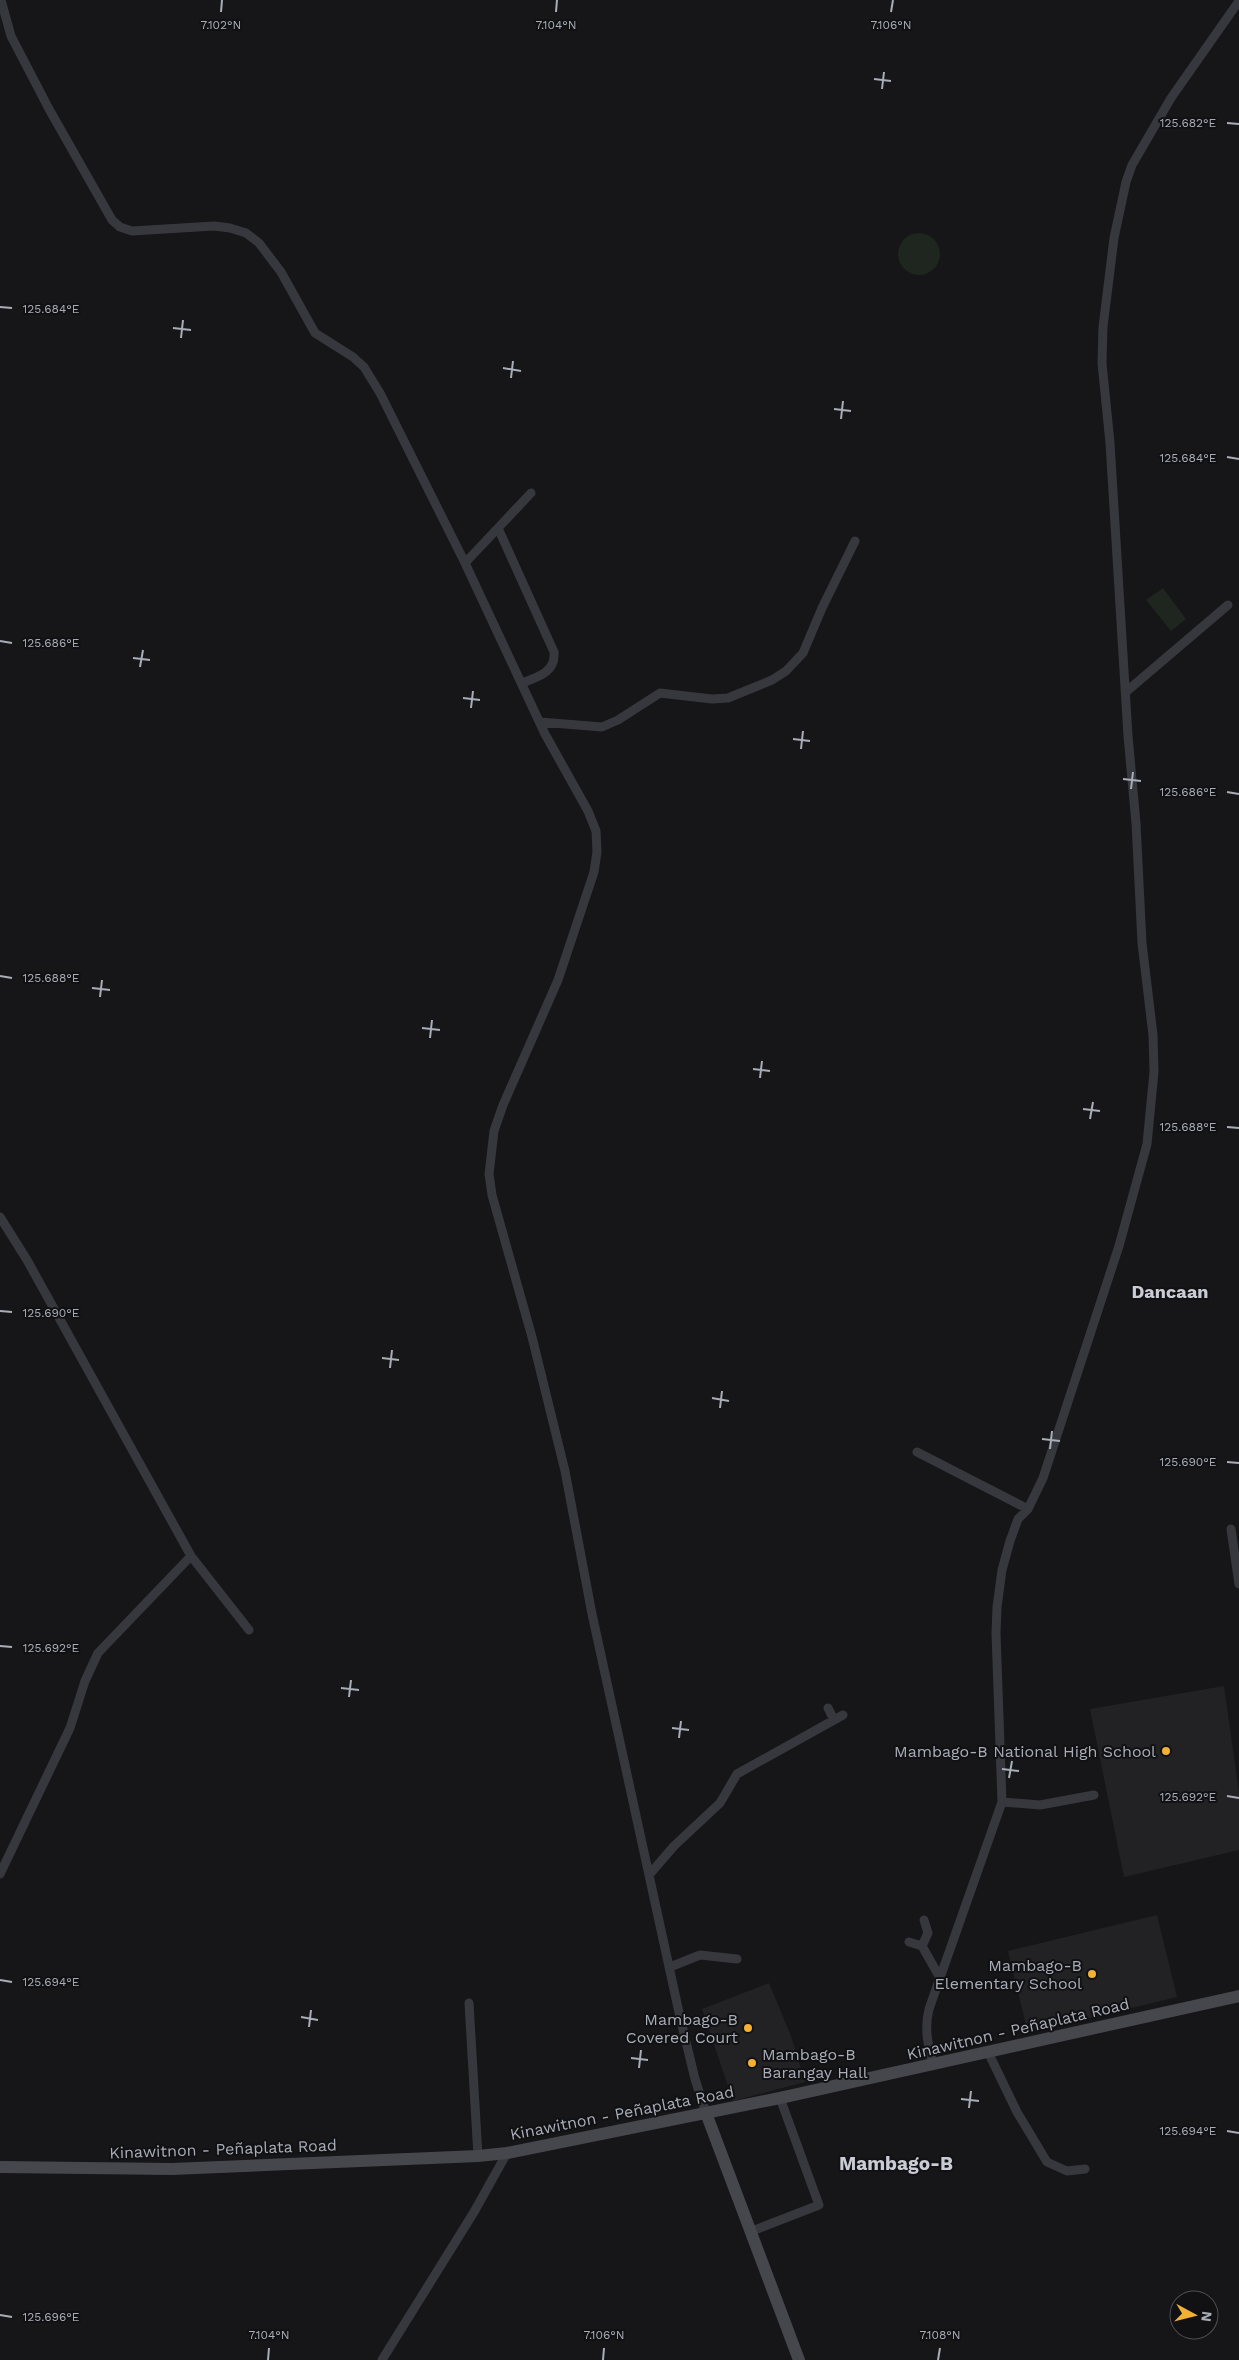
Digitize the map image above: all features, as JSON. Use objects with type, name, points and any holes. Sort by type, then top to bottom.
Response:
[{"type":"street","points":[[1,0],[12,36],[48,109],[112,220],[120,227],[132,231],[199,226],[230,228],[246,233],[259,243],[281,272],[315,333],[353,357],[364,367],[380,393],[465,563],[555,754],[588,811],[596,831],[597,852],[594,872],[558,980],[503,1105],[494,1131],[489,1174],[492,1195],[532,1337],[565,1471],[592,1614],[695,2079],[799,2360]]},
{"type":"street","points":[[933,2064],[926,2038],[926,2021],[939,1976],[976,1882],[1002,1802],[997,1607],[1002,1570],[1018,1519],[1028,1509],[1043,1478],[1098,1304],[1119,1246],[1147,1144],[1153,1101],[1153,1035],[1142,943],[1136,823],[1128,736],[1110,443],[1101,347],[1114,238],[1126,182],[1132,164],[1171,98],[1239,1]]},
{"type":"street","points":[[465,563],[532,493]]},
{"type":"street","points":[[498,528],[554,652],[555,659],[548,670],[522,684]]},
{"type":"street","points":[[540,722],[602,727],[618,720],[660,693],[728,698],[757,688],[772,680],[786,671],[803,653],[822,608],[855,541]]},
{"type":"street","points":[[1126,690],[1228,605]]},
{"type":"street","points":[[0,1217],[27,1260],[191,1556],[249,1630]]},
{"type":"street","points":[[917,1452],[1028,1509]]},
{"type":"street","points":[[1231,1528],[1239,1584]]},
{"type":"street","points":[[0,1874],[70,1728],[85,1681],[98,1653],[191,1556]]},
{"type":"street","points":[[649,1874],[674,1846],[720,1803],[737,1774],[839,1717],[828,1708]]},
{"type":"street","points":[[1002,1802],[1040,1805],[1094,1795]]},
{"type":"street","points":[[922,1946],[928,1933],[924,1920]]},
{"type":"street","points":[[909,1942],[922,1946],[939,1976]]},
{"type":"street","points":[[670,1967],[700,1955],[737,1959]]},
{"type":"street","name":"Kinawitnon - Peñaplata Road","points":[[0,2167],[172,2168],[478,2156],[507,2153],[780,2098],[1239,1996]]},
{"type":"street","points":[[469,2003],[478,2156]]},
{"type":"street","points":[[988,2052],[1002,2085],[1048,2162],[1067,2171],[1086,2169]]},
{"type":"street","points":[[752,2231],[819,2205],[780,2098]]},
{"type":"street","points":[[382,2360],[474,2212],[507,2153]]},
{"type":"shaded area","points":[[923,233],[931,236],[937,242],[940,254],[937,266],[931,272],[915,275],[907,272],[901,266],[898,250],[901,242],[907,236]]},
{"type":"shaded area","points":[[1163,588],[1186,619],[1171,631],[1146,600]]},
{"type":"shaded area","name":"Mambago-B National High School","points":[[1224,1686],[1239,1793],[1239,1850],[1124,1877],[1090,1709]]},
{"type":"shaded area","name":"Mambago-B Elementary School","points":[[1157,1915],[1177,1997],[1028,2033],[1008,1951]]},
{"type":"shaded area","points":[[769,1983],[791,2036],[805,2082],[733,2101],[702,2009]]},
{"type":"place","name":"Mambago-B National High School","points":[[1166,1751]]},
{"type":"place","name":"Mambago-B Elementary School","points":[[1092,1974]]},
{"type":"place","name":"Mambago-B Covered Court","points":[[748,2028]]},
{"type":"place","name":"Mambago-B Barangay Hall","points":[[752,2063]]},
{"type":"district","name":"Dancaan","points":[[1170,1291]]},
{"type":"district","name":"Mambago-B","points":[[896,2163]]}]
